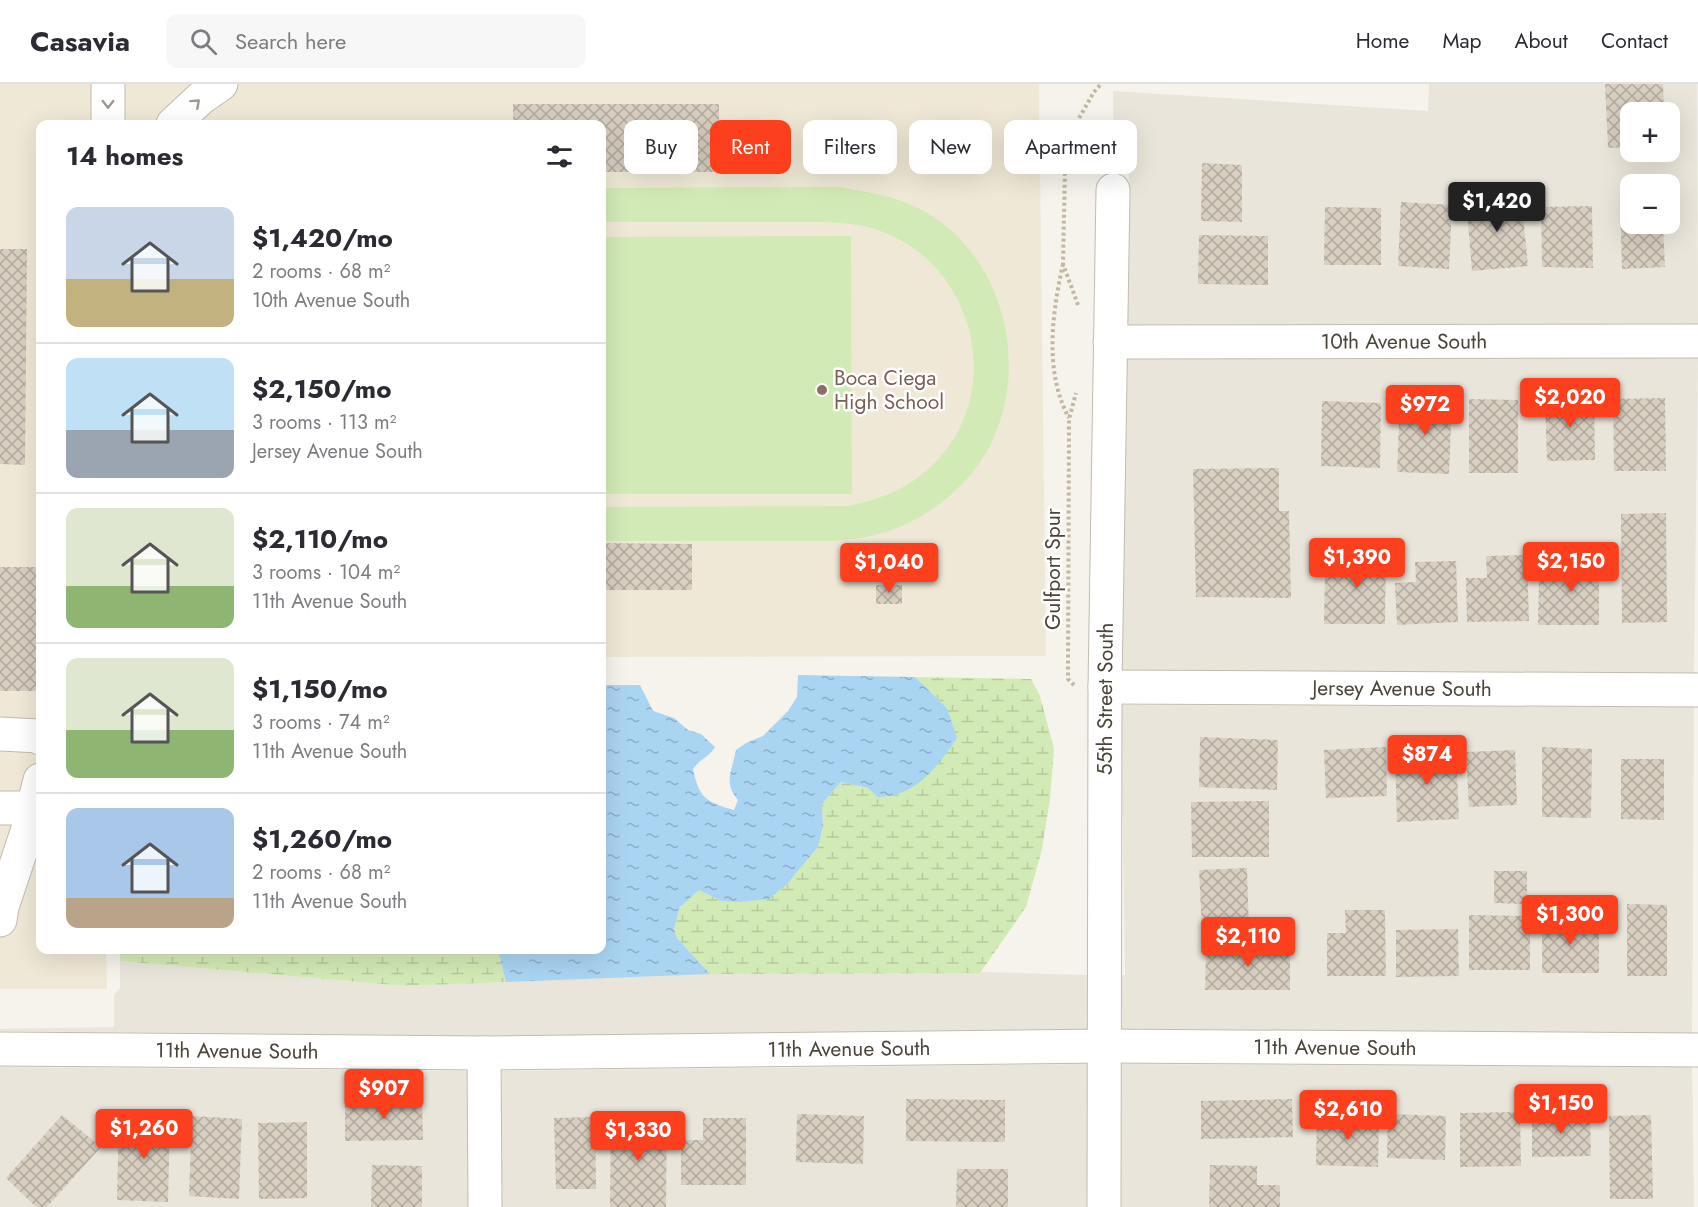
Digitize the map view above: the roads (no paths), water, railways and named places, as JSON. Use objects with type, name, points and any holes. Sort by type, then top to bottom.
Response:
[{"type":"street","points":[[108,84],[108,120]]},
{"type":"street","points":[[177,120],[201,98],[221,84]]},
{"type":"street","name":"55th Street South","points":[[1104,1207],[1105,687],[1113,190]]},
{"type":"street","name":"10th Avenue South","points":[[1110,342],[1698,341]]},
{"type":"street","name":"Jersey Avenue South","points":[[1105,687],[1698,690]]},
{"type":"street","points":[[0,734],[36,737]]},
{"type":"street","points":[[0,808],[36,794]]},
{"type":"street","points":[[0,920],[5,882],[27,832],[36,798]]},
{"type":"street","name":"11th Avenue South","points":[[0,1049],[484,1053],[1105,1046],[1698,1050]]},
{"type":"street","points":[[484,1053],[485,1207]]},
{"type":"water","points":[[798,675],[915,677],[947,708],[957,738],[934,769],[915,786],[904,792],[878,797],[868,788],[841,782],[822,804],[823,826],[818,847],[787,884],[769,899],[721,901],[699,890],[680,907],[674,929],[677,938],[710,974],[506,982],[499,954],[606,954],[606,685],[640,685],[653,711],[674,718],[688,730],[701,734],[715,747],[693,769],[695,779],[701,793],[710,801],[734,810],[738,800],[731,788],[730,776],[736,750],[763,736],[788,711],[797,697]]},
{"type":"place","name":"Boca Ciega High School","points":[[822,390]]}]
